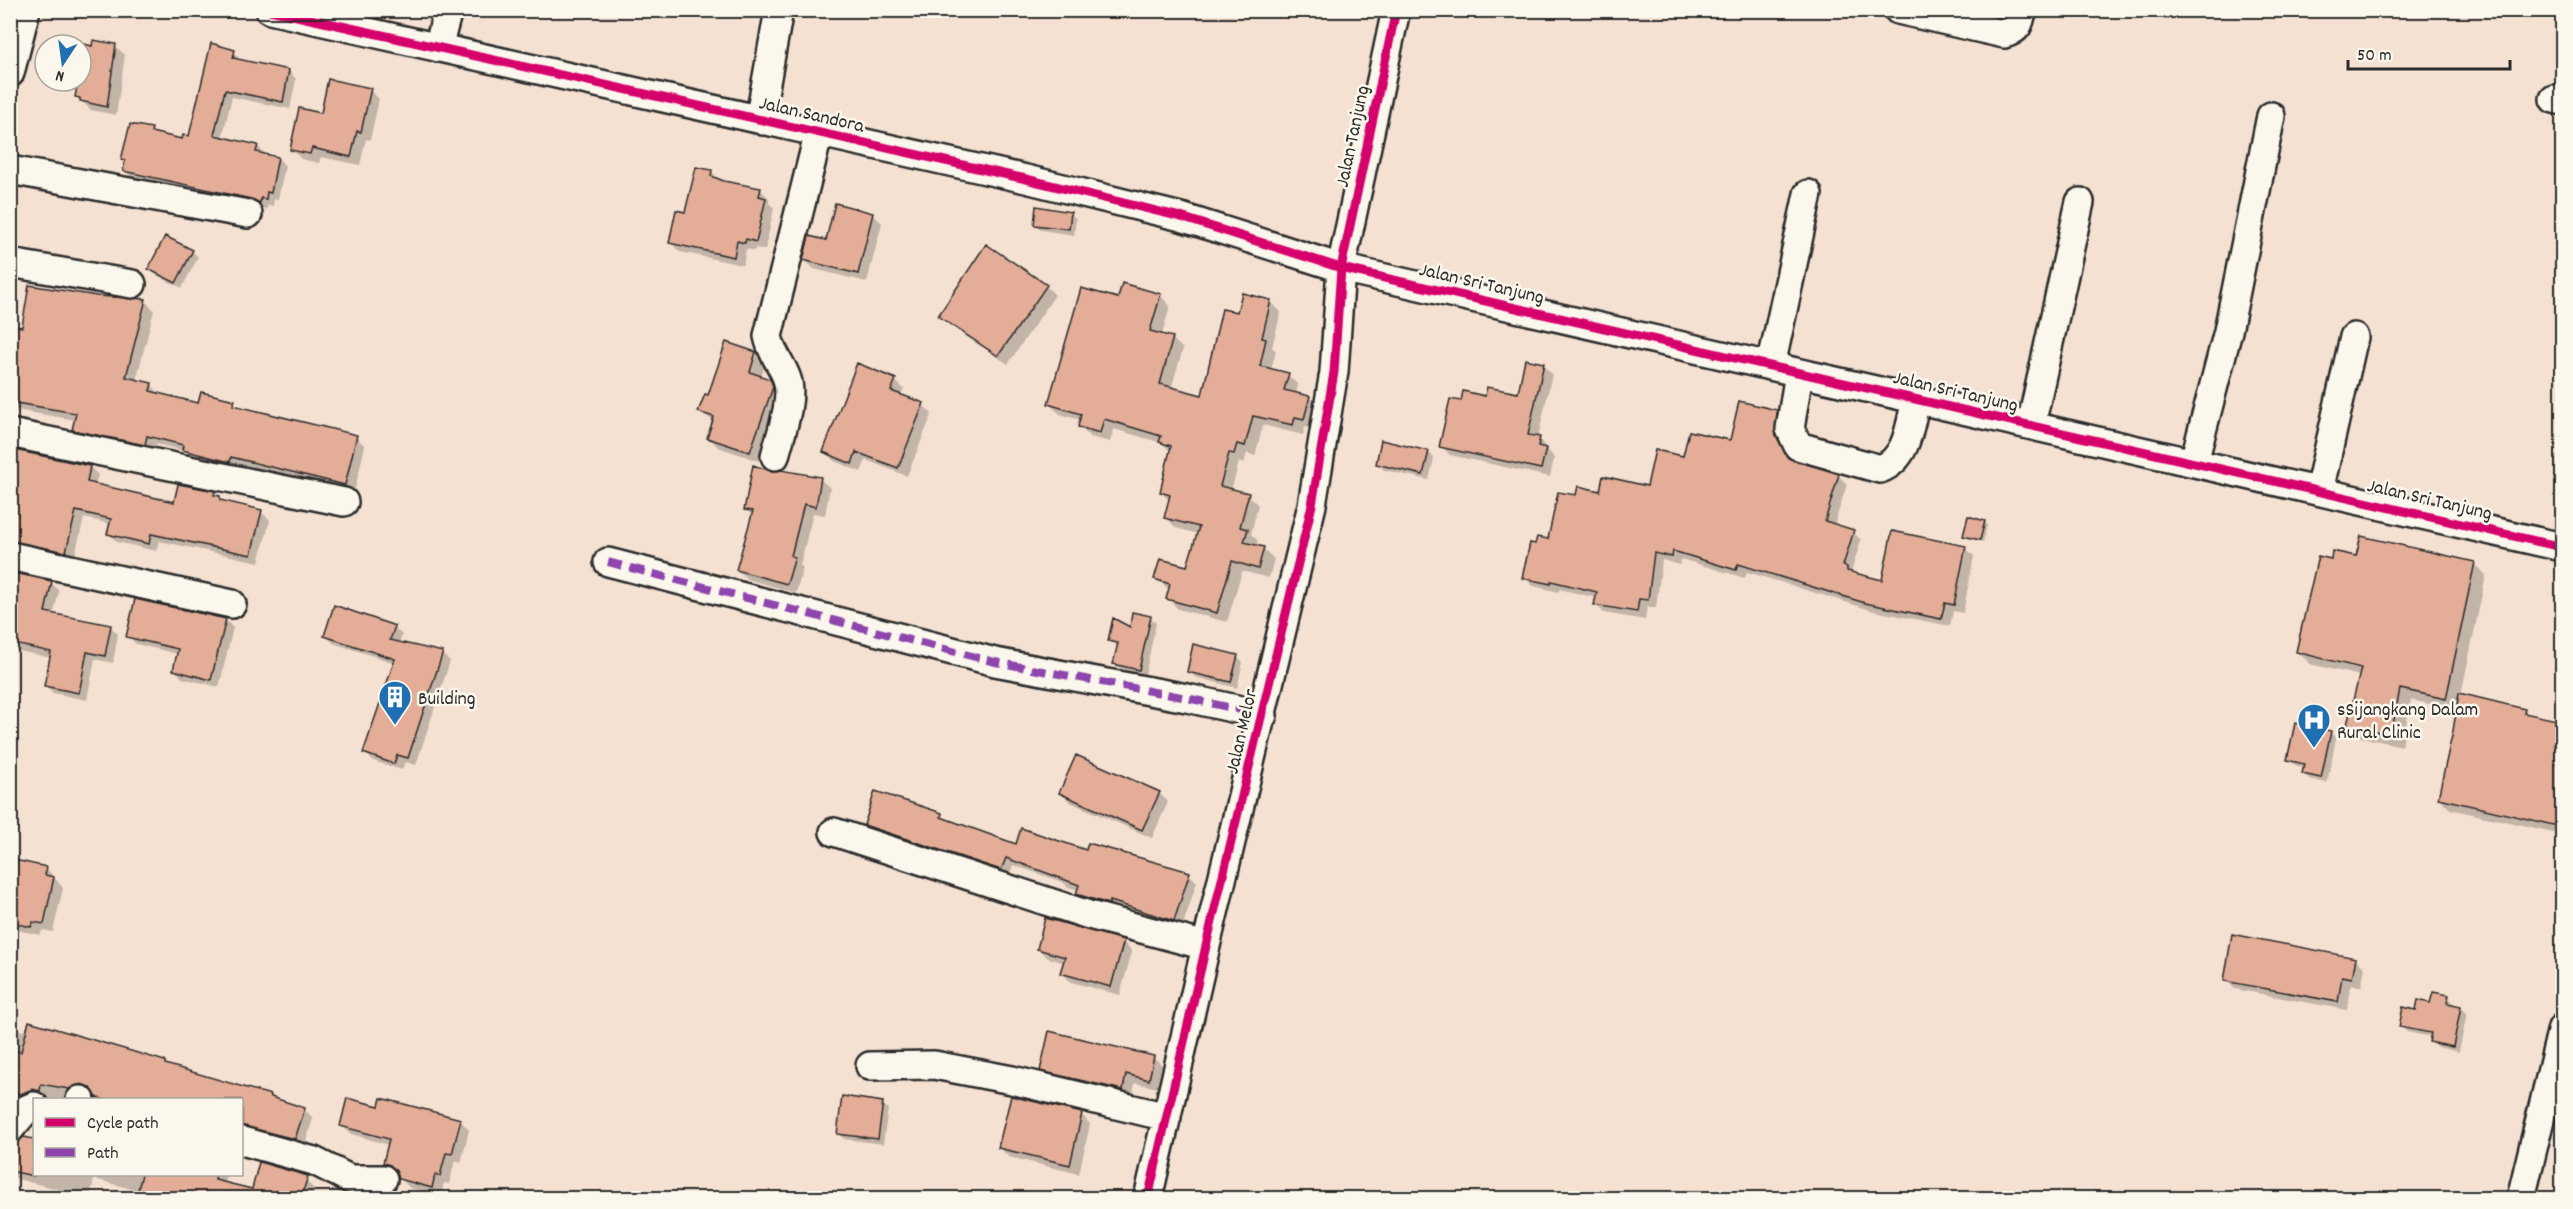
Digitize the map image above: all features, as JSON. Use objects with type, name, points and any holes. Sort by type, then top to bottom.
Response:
[{"type":"street","points":[[10,73],[26,10]]},
{"type":"street","name":"Jalan Sandora","points":[[270,10],[443,31],[763,113],[819,132],[1181,217],[1341,268]]},
{"type":"street","points":[[763,113],[770,56],[779,10]]},
{"type":"street","name":"Jalan Tanjung","points":[[1341,268],[1396,10]]},
{"type":"street","points":[[1898,10],[2004,34],[2014,31],[2020,24],[2022,10]]},
{"type":"street","points":[[2194,462],[2228,331],[2271,116]]},
{"type":"street","points":[[776,456],[790,394],[787,378],[777,363],[768,336],[819,132]]},
{"type":"street","points":[[10,170],[248,214]]},
{"type":"street","points":[[1775,348],[1808,194]]},
{"type":"street","points":[[2031,426],[2080,202]]},
{"type":"street","points":[[10,263],[132,284]]},
{"type":"street","name":"Jalan Sri Tanjung","points":[[1341,268],[1775,348],[1799,373],[2562,546]]},
{"type":"street","name":"Jalan Melor","points":[[1148,1198],[1312,505],[1334,372],[1341,268]]},
{"type":"street","points":[[2319,491],[2354,337]]},
{"type":"street","points":[[1799,373],[1790,429],[1798,446],[1880,469],[1890,466],[1902,451],[1916,399]]},
{"type":"street","points":[[10,433],[344,502]]},
{"type":"street","points":[[10,556],[232,604]]},
{"type":"street","points":[[608,562],[995,662],[1187,698],[1263,715]]},
{"type":"street","points":[[834,832],[1089,915],[1206,946]]},
{"type":"street","points":[[2521,1198],[2562,1028]]},
{"type":"street","points":[[870,1066],[934,1065],[1012,1080],[1167,1117]]},
{"type":"street","points":[[10,1129],[27,1109],[33,1106]]},
{"type":"street","points":[[243,1141],[314,1161],[350,1179],[382,1179]]},
{"type":"building","points":[[93,40],[116,44],[107,107],[80,101],[80,98],[75,97],[76,93],[93,93]]},
{"type":"building","points":[[211,43],[235,50],[233,58],[289,70],[283,102],[225,90],[214,135],[258,145],[256,152],[278,157],[271,193],[267,192],[266,199],[261,198],[260,203],[251,199],[123,171],[125,161],[121,160],[130,124],[152,128],[151,132],[182,139],[183,135],[189,136]]},
{"type":"building","points":[[328,79],[371,88],[361,132],[357,131],[351,157],[312,148],[310,154],[290,150],[299,108],[321,113]]},
{"type":"building","points":[[696,167],[712,170],[711,176],[724,181],[761,188],[759,196],[766,198],[756,242],[746,239],[745,243],[737,241],[734,257],[669,243],[676,210],[685,212]]},
{"type":"building","points":[[835,203],[873,213],[858,274],[803,260],[809,236],[826,240]]},
{"type":"building","points":[[1036,206],[1071,212],[1069,229],[1034,225]]},
{"type":"building","points":[[165,236],[193,250],[176,283],[148,269]]},
{"type":"building","points":[[986,244],[1047,285],[998,356],[938,316]]},
{"type":"building","points":[[1122,283],[1161,294],[1150,331],[1173,337],[1160,384],[1202,395],[1222,309],[1237,312],[1242,293],[1271,300],[1262,338],[1266,339],[1260,366],[1289,373],[1284,390],[1310,396],[1304,419],[1295,417],[1293,425],[1253,416],[1245,446],[1237,444],[1234,454],[1229,453],[1220,486],[1249,493],[1240,527],[1248,529],[1244,542],[1264,547],[1258,569],[1232,561],[1217,613],[1166,599],[1170,584],[1154,579],[1160,559],[1187,566],[1199,527],[1164,518],[1170,495],[1160,492],[1171,446],[1159,442],[1161,436],[1104,419],[1100,433],[1078,427],[1081,414],[1048,404],[1081,288],[1118,298]]},
{"type":"building","points":[[29,285],[97,296],[146,299],[126,377],[152,383],[150,391],[198,403],[201,392],[235,400],[233,405],[357,435],[345,485],[231,457],[230,462],[182,450],[183,445],[147,436],[145,445],[72,430],[76,413],[10,402],[10,325],[22,327]]},
{"type":"building","points":[[726,342],[756,352],[750,372],[770,379],[773,387],[750,452],[707,438],[714,417],[698,412],[705,394],[708,395]]},
{"type":"building","points":[[1525,359],[1544,363],[1528,435],[1540,437],[1538,446],[1546,448],[1541,469],[1439,447],[1450,399],[1461,401],[1463,391],[1485,396],[1487,387],[1518,393]]},
{"type":"building","points":[[857,363],[896,379],[891,391],[924,403],[898,468],[856,452],[852,464],[823,452]]},
{"type":"building","points":[[1739,401],[1777,410],[1776,435],[1788,458],[1839,474],[1825,521],[1854,530],[1843,566],[1847,567],[1847,571],[1882,580],[1892,531],[1966,546],[1954,605],[1945,603],[1941,619],[1865,603],[1738,564],[1736,570],[1673,551],[1672,557],[1654,553],[1648,600],[1639,599],[1637,612],[1594,605],[1597,592],[1551,581],[1551,584],[1522,578],[1530,543],[1535,544],[1537,537],[1548,539],[1558,492],[1576,495],[1578,486],[1600,491],[1603,476],[1647,486],[1655,450],[1683,456],[1689,431],[1730,440]]},
{"type":"building","points":[[1381,440],[1429,451],[1423,475],[1376,464]]},
{"type":"building","points":[[10,449],[90,466],[87,482],[174,502],[178,484],[215,491],[214,495],[220,496],[220,500],[262,510],[251,555],[151,534],[149,544],[107,534],[111,519],[76,511],[66,552],[10,541]]},
{"type":"building","points":[[753,465],[771,471],[781,470],[821,477],[816,507],[804,504],[791,556],[795,557],[787,584],[736,570],[753,511],[744,510]]},
{"type":"building","points":[[1968,516],[1985,521],[1980,540],[1963,536]]},
{"type":"building","points":[[2361,536],[2475,562],[2446,699],[2400,689],[2391,735],[2347,725],[2361,668],[2296,652],[2318,556],[2331,559],[2332,551],[2356,556]]},
{"type":"building","points":[[10,572],[52,581],[45,612],[111,625],[105,656],[87,652],[79,693],[44,686],[51,652],[10,643]]},
{"type":"building","points":[[135,599],[226,619],[211,680],[173,670],[178,649],[126,637]]},
{"type":"building","points":[[334,605],[395,626],[390,640],[443,652],[408,758],[397,755],[394,764],[363,753],[395,659],[324,636]]},
{"type":"building","points":[[1132,612],[1151,616],[1139,670],[1113,664],[1118,643],[1108,641],[1113,618],[1130,627]]},
{"type":"building","points":[[1193,644],[1238,655],[1231,682],[1187,672]]},
{"type":"building","points":[[2459,693],[2525,709],[2524,713],[2562,721],[2562,827],[2438,798]]},
{"type":"building","points":[[2295,723],[2331,731],[2321,778],[2302,774],[2304,764],[2287,760]]},
{"type":"building","points":[[1076,755],[1160,792],[1142,830],[1059,793]]},
{"type":"building","points":[[875,791],[942,813],[941,817],[1016,844],[1021,828],[1086,850],[1088,843],[1190,872],[1174,921],[1110,901],[1109,904],[1076,894],[1079,885],[1006,858],[1001,870],[864,825]]},
{"type":"building","points":[[10,859],[47,867],[45,875],[54,877],[44,924],[33,922],[31,927],[10,922],[10,902],[14,888],[10,887]]},
{"type":"building","points":[[1045,918],[1124,940],[1111,987],[1060,973],[1065,957],[1037,949]]},
{"type":"building","points":[[2232,934],[2356,958],[2352,978],[2342,976],[2338,1002],[2224,981]]},
{"type":"building","points":[[2433,992],[2449,995],[2447,1003],[2461,1006],[2453,1047],[2429,1042],[2431,1033],[2399,1027],[2403,1007],[2416,1010],[2418,1000],[2430,1003]]},
{"type":"building","points":[[29,1021],[165,1061],[165,1064],[271,1095],[271,1097],[305,1108],[295,1139],[243,1126],[243,1098],[99,1098],[89,1087],[81,1084],[69,1089],[41,1084],[40,1091],[32,1089],[21,1094],[10,1092],[10,1050],[21,1052]]},
{"type":"building","points":[[1049,1031],[1154,1056],[1149,1080],[1126,1074],[1123,1090],[1040,1071]]},
{"type":"building","points":[[842,1096],[883,1102],[878,1139],[837,1134]]},
{"type":"building","points":[[1011,1096],[1082,1113],[1070,1165],[998,1148]]},
{"type":"building","points":[[347,1098],[379,1106],[381,1098],[461,1119],[452,1154],[446,1153],[440,1176],[435,1175],[432,1188],[399,1179],[396,1171],[390,1165],[383,1163],[389,1139],[340,1126]]},
{"type":"building","points":[[24,1137],[33,1139],[33,1176],[10,1171],[12,1144]]},
{"type":"building","points":[[259,1162],[308,1176],[301,1198],[136,1198],[142,1176],[216,1176],[215,1180],[252,1189]]},
{"type":"marked path","points":[[608,562],[995,662],[1187,698],[1263,715]]},
{"type":"cycle path","points":[[270,10],[1026,179],[1181,217],[1341,268],[2562,547]]},
{"type":"cycle path","points":[[1148,1198],[1312,505],[1334,372],[1341,268],[1396,10]]},
{"type":"place","name":"Building","points":[[395,726]]},
{"type":"place","name":"sSijangkang Dalam Rural Clinic","points":[[2314,749]]}]
